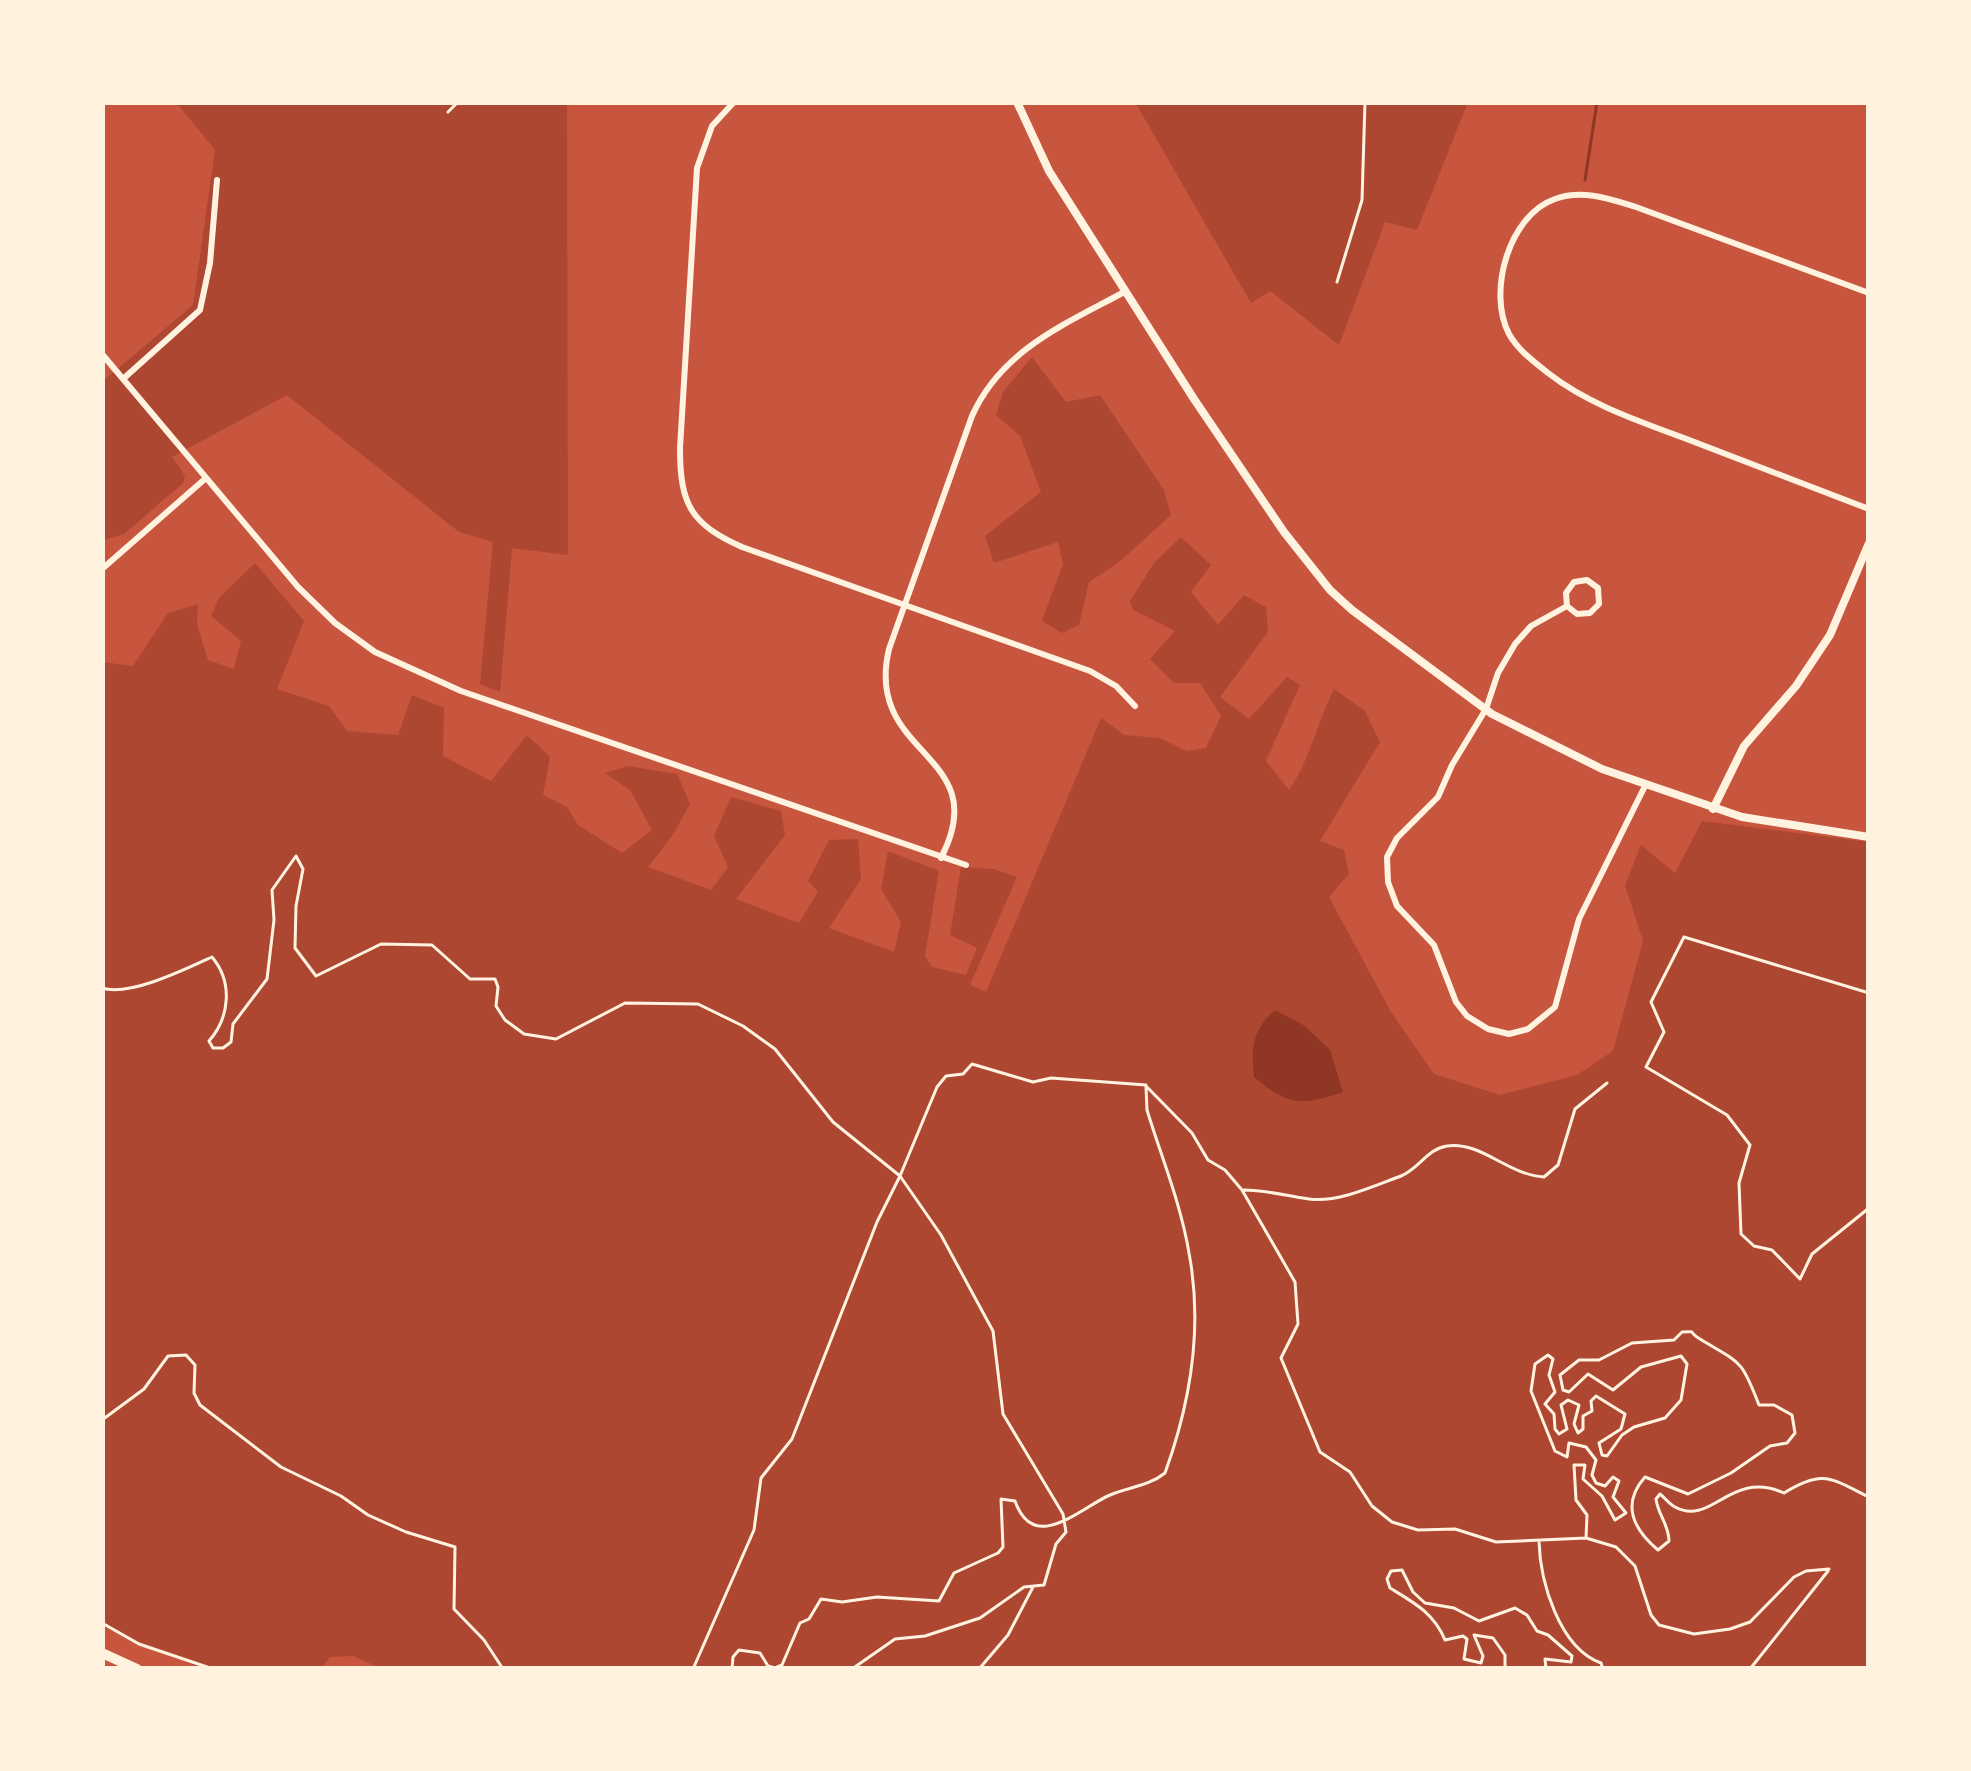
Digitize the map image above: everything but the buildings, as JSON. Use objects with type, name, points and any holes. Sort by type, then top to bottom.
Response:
[{"type":"highway","points":[[102,1653],[137,1669]]},
{"type":"main road","points":[[1017,102],[1049,171],[1207,418],[1323,582],[1383,637],[1486,709],[1558,750],[1713,808],[1806,829],[1869,837]]},
{"type":"main road","points":[[1713,808],[1750,736],[1822,649],[1869,543]]},
{"type":"street","points":[[734,102],[712,126],[698,168],[680,448],[686,501],[698,522],[742,548],[1090,671],[1116,686],[1135,706]]},
{"type":"street","points":[[123,380],[200,310],[210,263],[217,180]]},
{"type":"street","points":[[1869,293],[1636,207],[1576,195],[1547,202],[1520,230],[1504,264],[1500,299],[1508,332],[1520,349],[1586,399],[1869,509]]},
{"type":"street","points":[[941,858],[953,831],[952,791],[937,766],[898,724],[886,696],[885,665],[972,416],[988,385],[1025,348],[1126,291]]},
{"type":"street","points":[[102,355],[314,604],[353,638],[391,662],[461,691],[966,865]]},
{"type":"street","points":[[102,569],[206,478]]},
{"type":"street","points":[[1587,580],[1598,588],[1600,601],[1593,612],[1577,614],[1567,606],[1566,592],[1574,582],[1587,580]]},
{"type":"street","points":[[1567,606],[1520,637],[1438,797],[1397,838],[1387,857],[1388,882],[1397,906],[1434,945],[1456,1002],[1467,1016],[1488,1029],[1510,1034],[1528,1029],[1556,1007],[1579,919],[1646,786]]},
{"type":"path","points":[[448,112],[458,102]]},
{"type":"path","points":[[1337,282],[1362,200],[1365,102]]},
{"type":"path","points":[[102,988],[113,992],[142,984],[212,957],[224,971],[227,1003],[220,1030],[209,1041],[213,1048],[223,1048],[231,1042],[233,1024],[267,979],[274,920],[272,890],[296,856],[303,869],[295,948],[316,976],[381,944],[432,945],[470,979],[495,979],[499,987],[496,1006],[524,1034],[556,1039],[625,1003],[698,1004],[776,1049],[833,1122],[900,1176],[941,1235],[993,1331],[1003,1414],[1065,1523],[1066,1532],[1056,1544],[1044,1585],[1024,1587],[980,1618],[925,1636],[896,1639],[852,1669]]},
{"type":"path","points":[[1869,993],[1684,937],[1651,1003],[1664,1032],[1646,1067],[1727,1115],[1750,1144],[1739,1183],[1741,1234],[1754,1246],[1772,1250],[1800,1279],[1812,1254],[1869,1208]]},
{"type":"path","points":[[693,1669],[754,1530],[761,1478],[792,1438],[877,1222],[937,1087],[946,1076],[963,1074],[972,1064],[1034,1082],[1052,1078],[1146,1085],[1192,1133],[1208,1160],[1226,1170],[1295,1282],[1298,1324],[1281,1358],[1320,1452],[1350,1472],[1372,1506],[1392,1522],[1418,1530],[1456,1529],[1496,1542],[1586,1538],[1616,1547],[1628,1556],[1659,1625],[1694,1634],[1750,1622],[1794,1577],[1829,1569],[1750,1669]]},
{"type":"path","points":[[1242,1190],[1278,1190],[1326,1199],[1408,1174],[1432,1151],[1448,1145],[1466,1147],[1524,1176],[1544,1177],[1558,1166],[1575,1109],[1607,1083]]},
{"type":"path","points":[[732,1669],[739,1650],[760,1653],[775,1669],[782,1665],[800,1623],[809,1619],[820,1599],[939,1600],[954,1573],[1003,1547],[1001,1499],[1015,1501],[1021,1518],[1030,1524],[1065,1523],[1106,1496],[1165,1473],[1186,1406],[1193,1345],[1190,1252],[1147,1109],[1146,1085]]},
{"type":"path","points":[[1586,1538],[1587,1515],[1576,1500],[1574,1465],[1585,1465],[1583,1479],[1602,1496],[1615,1520],[1626,1513],[1613,1496],[1618,1481],[1613,1477],[1605,1486],[1596,1484],[1592,1475],[1595,1460],[1586,1447],[1570,1443],[1567,1457],[1555,1451],[1531,1391],[1535,1364],[1548,1355],[1552,1359],[1549,1375],[1555,1392],[1545,1404],[1554,1414],[1559,1434],[1567,1429],[1560,1412],[1568,1400],[1579,1405],[1574,1418],[1577,1433],[1596,1396],[1625,1414],[1621,1429],[1599,1443],[1602,1455],[1607,1456],[1622,1435],[1665,1418],[1681,1400],[1687,1364],[1681,1356],[1641,1366],[1613,1390],[1588,1374],[1569,1392],[1563,1390],[1560,1375],[1579,1360],[1599,1360],[1632,1343],[1674,1340],[1682,1332],[1692,1332],[1735,1357],[1754,1385],[1759,1405],[1792,1415],[1795,1433],[1790,1441],[1770,1446],[1688,1494],[1646,1477],[1632,1496],[1631,1513],[1637,1530],[1658,1550],[1669,1541],[1658,1511],[1660,1494],[1675,1507],[1695,1511],[1750,1485],[1763,1484],[1784,1493],[1826,1476],[1869,1497]]},
{"type":"path","points":[[102,1420],[144,1389],[168,1356],[187,1355],[195,1365],[194,1393],[208,1415],[281,1467],[368,1515],[455,1547],[454,1610],[484,1640],[503,1669]]},
{"type":"path","points":[[1539,1539],[1539,1562],[1560,1623],[1587,1658],[1601,1663],[1603,1669]]},
{"type":"path","points":[[1505,1669],[1505,1655],[1493,1638],[1474,1635],[1483,1656],[1481,1663],[1464,1659],[1467,1639],[1444,1640],[1435,1618],[1409,1596],[1390,1588],[1391,1571],[1402,1570],[1425,1603],[1454,1608],[1479,1621],[1515,1608],[1527,1615],[1537,1631],[1549,1635],[1571,1656],[1564,1663],[1546,1659],[1546,1669]]},
{"type":"path","points":[[979,1669],[1008,1635],[1033,1587]]},
{"type":"path","points":[[102,1623],[140,1644],[213,1669]]},
{"type":"shaded area","points":[[176,102],[567,102],[568,555],[512,548],[500,692],[480,684],[493,542],[459,532],[287,395],[172,457],[185,476],[183,483],[124,534],[102,540],[102,382],[193,305],[215,150]]},
{"type":"shaded area","points":[[1135,102],[1468,102],[1417,230],[1385,222],[1339,345],[1270,291],[1251,303]]},
{"type":"shaded area","points":[[1032,357],[1066,402],[1100,395],[1164,490],[1171,515],[1118,563],[1089,582],[1079,625],[1062,633],[1042,621],[1063,564],[1058,542],[994,563],[985,536],[1041,492],[1020,436],[996,415],[1003,392]]},
{"type":"shaded area","points":[[1181,537],[1211,565],[1191,592],[1218,625],[1244,595],[1266,607],[1268,632],[1220,697],[1249,719],[1287,677],[1300,685],[1266,761],[1289,790],[1334,689],[1365,711],[1380,742],[1320,841],[1344,850],[1349,874],[1329,897],[1391,1012],[1434,1074],[1500,1095],[1577,1075],[1613,1051],[1643,941],[1625,885],[1641,845],[1675,873],[1702,821],[1869,842],[1869,1669],[383,1669],[353,1656],[330,1657],[321,1669],[202,1669],[102,1626],[102,662],[133,666],[168,613],[198,604],[197,624],[208,660],[234,669],[241,641],[211,616],[219,598],[255,563],[304,621],[277,689],[329,706],[347,731],[398,735],[412,695],[444,708],[443,756],[491,781],[527,735],[550,757],[543,795],[567,807],[578,825],[622,853],[652,830],[630,790],[605,773],[628,766],[677,774],[690,804],[648,867],[711,890],[728,867],[714,836],[731,797],[781,811],[785,835],[736,899],[799,923],[818,892],[808,881],[829,840],[858,839],[861,879],[829,928],[894,952],[901,922],[881,889],[888,851],[939,871],[925,956],[932,967],[966,975],[977,948],[950,935],[961,867],[994,869],[1017,877],[970,985],[986,992],[1101,718],[1124,735],[1160,738],[1187,751],[1206,748],[1221,716],[1200,683],[1174,683],[1150,659],[1175,631],[1133,610],[1130,601],[1154,563]]},
{"type":"shaded area","points":[[1275,1010],[1305,1026],[1330,1050],[1343,1092],[1296,1101],[1276,1094],[1254,1077],[1255,1040]]},
{"type":"waterway","points":[[1585,180],[1597,102]]}]
